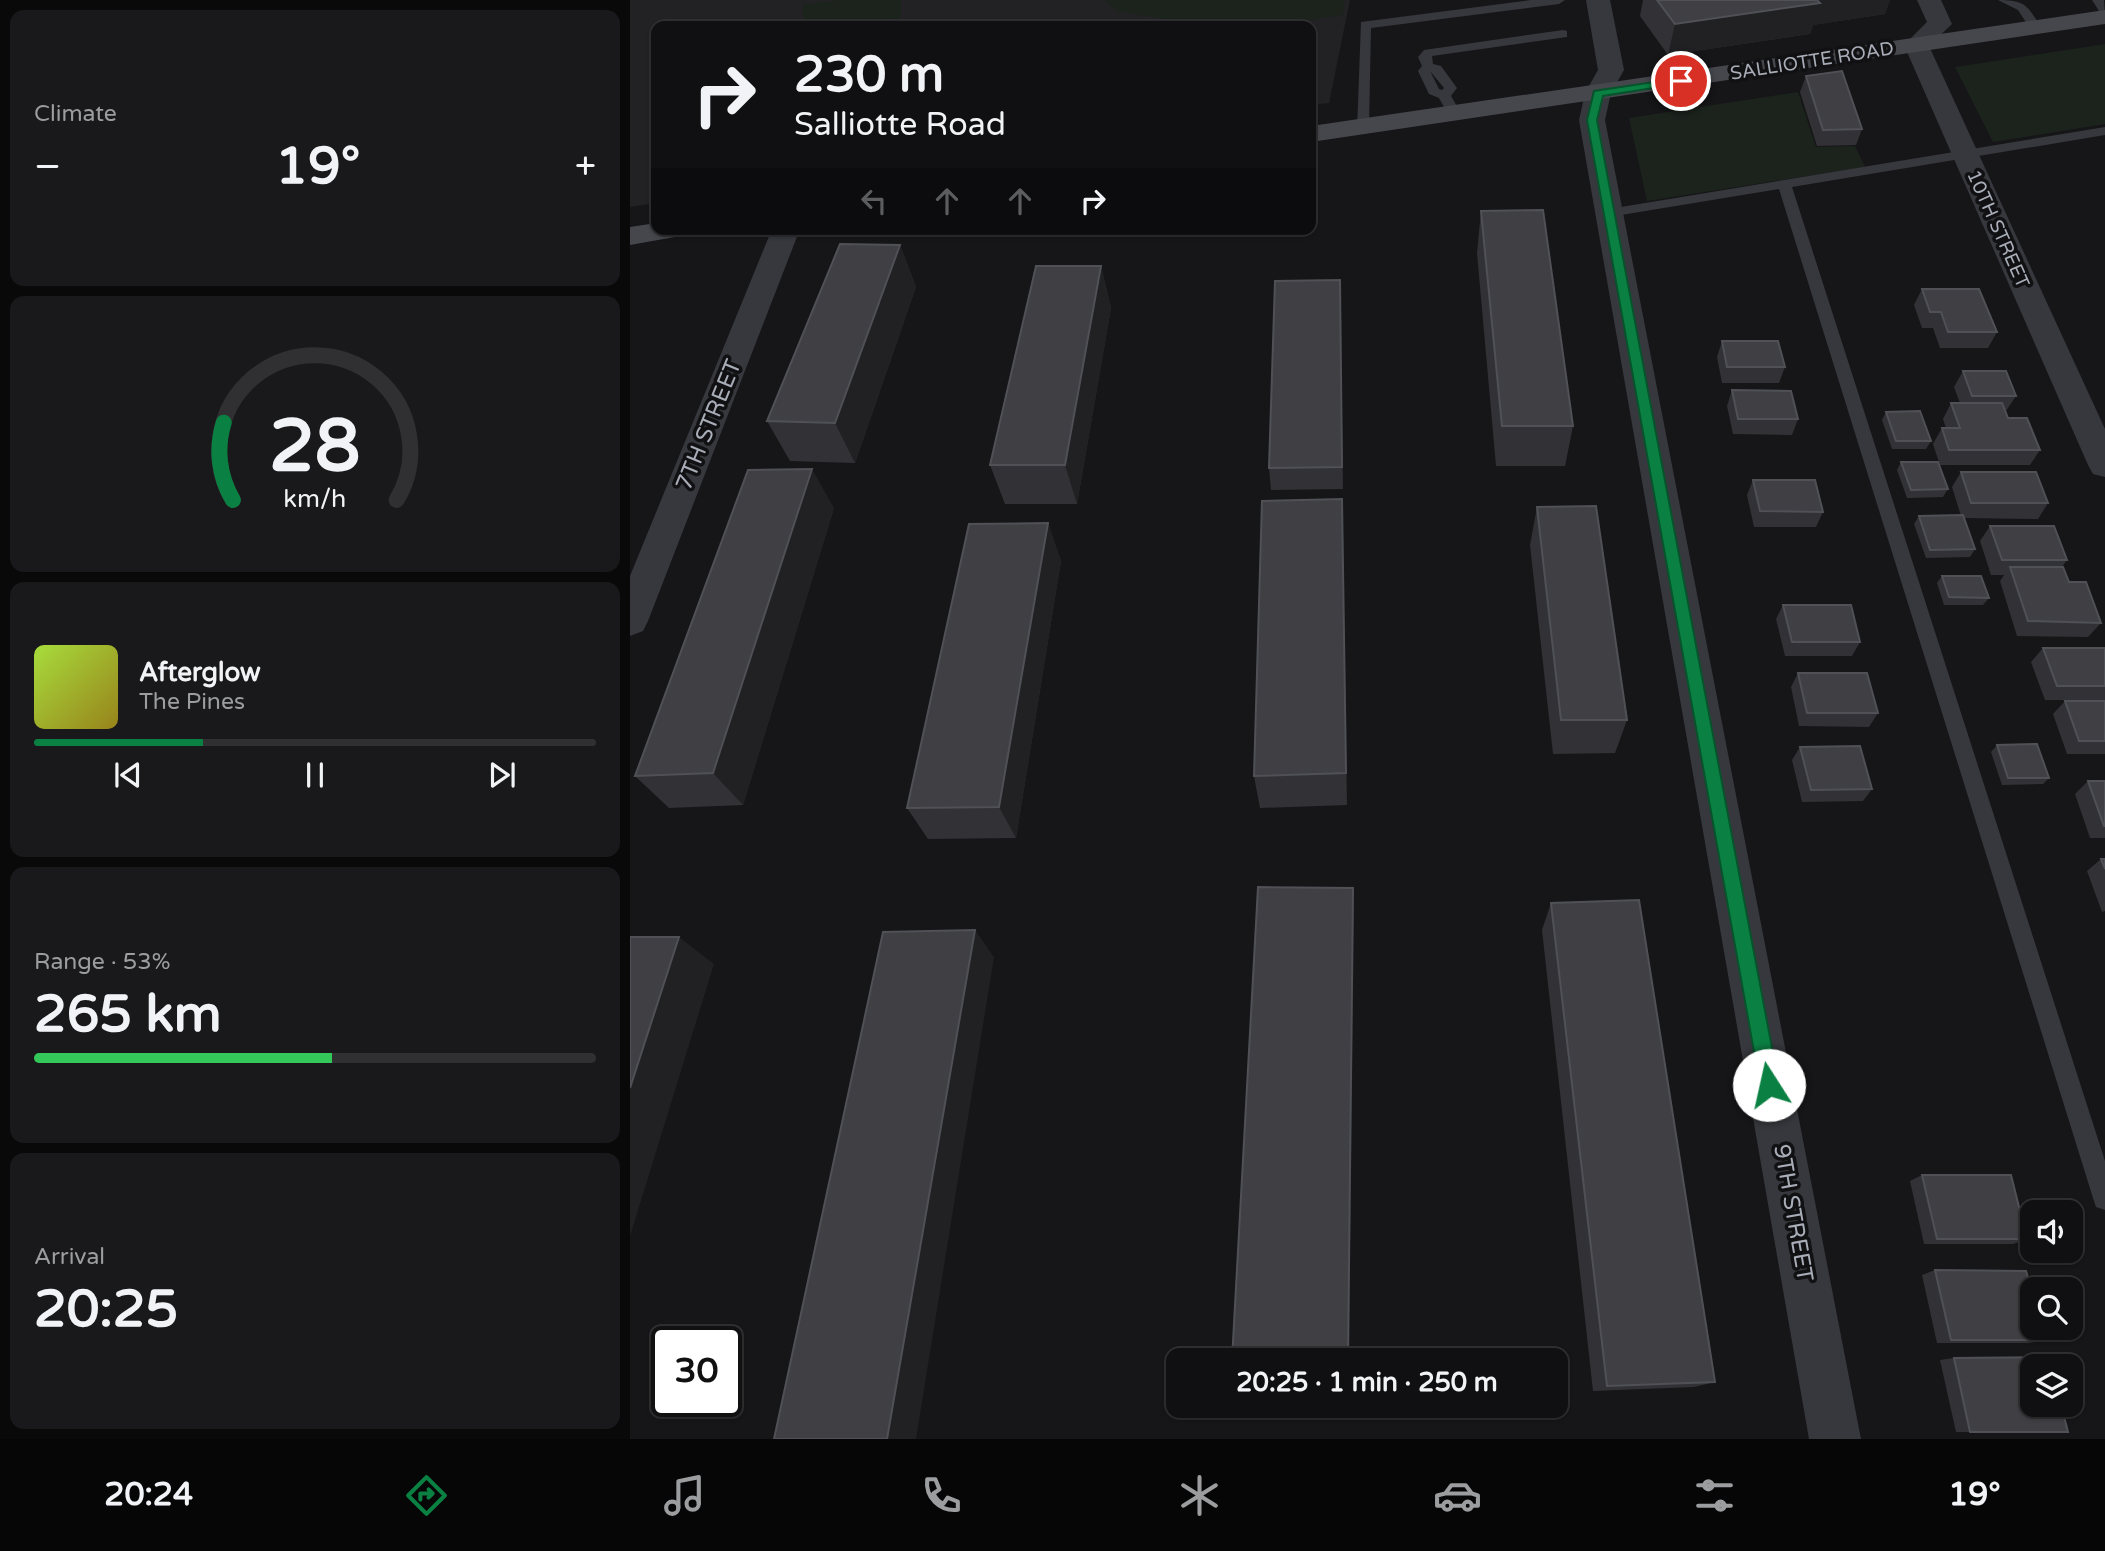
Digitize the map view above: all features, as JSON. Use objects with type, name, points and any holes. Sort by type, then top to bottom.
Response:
[{"type":"street","name":"9TH STREET","points":[[1598,0],[1611,70],[1598,93],[1592,120],[1835,1439]]},
{"type":"street","points":[[1916,45],[1940,24],[1929,0]]},
{"type":"street","name":"SALLIOTTE ROAD","points":[[1316,133],[1362,127],[1449,104],[1598,93],[1916,45],[2029,12],[2105,17]]},
{"type":"street","name":"10TH STREET","points":[[1916,45],[2105,466]]},
{"type":"street","points":[[630,236],[651,233]]},
{"type":"street","name":"7TH STREET","points":[[630,621],[784,235]]},
{"type":"lane","points":[[1362,127],[1365,25],[1559,0]]},
{"type":"lane","points":[[2004,0],[2029,12]]},
{"type":"lane","points":[[2098,0],[2105,11]]},
{"type":"lane","points":[[1449,104],[1434,90],[1424,71],[1428,66],[1424,57],[1438,50],[1563,34]]},
{"type":"lane","points":[[1609,213],[2105,131]]},
{"type":"lane","points":[[1784,184],[2105,1198]]},
{"type":"shaded area","points":[[630,0],[1350,0],[1329,103],[1316,104],[1316,21],[651,21],[651,204],[630,207]]},
{"type":"shaded area","points":[[842,0],[901,0],[901,18],[875,21],[802,21],[803,4]]},
{"type":"shaded area","points":[[1104,0],[1345,0],[1343,15],[1304,21],[1177,21],[1116,11]]},
{"type":"shaded area","points":[[2105,44],[2105,124],[1993,142],[1955,67]]},
{"type":"shaded area","points":[[1798,92],[1816,147],[1855,146],[1865,167],[1647,201],[1629,118]]},
{"type":"building","points":[[1657,0],[1817,0],[1820,3],[1675,24]]},
{"type":"building","points":[[1842,71],[1862,129],[1823,130],[1806,76]]},
{"type":"building","points":[[1543,210],[1573,426],[1502,426],[1481,211]]},
{"type":"building","points":[[840,244],[900,245],[835,423],[767,421]]},
{"type":"building","points":[[1036,266],[1101,266],[1065,465],[990,465]]},
{"type":"building","points":[[1340,280],[1342,467],[1269,468],[1275,281]]},
{"type":"building","points":[[1922,289],[1979,289],[1997,332],[1948,332],[1941,312],[1930,312]]},
{"type":"building","points":[[1722,341],[1778,341],[1785,367],[1727,367]]},
{"type":"building","points":[[1963,371],[2006,371],[2016,396],[1972,396]]},
{"type":"building","points":[[1732,390],[1791,391],[1798,419],[1738,419]]},
{"type":"building","points":[[1951,403],[2002,403],[2008,418],[2027,418],[2040,450],[1949,450],[1942,428],[1960,428]]},
{"type":"building","points":[[1920,411],[1931,441],[1896,441],[1886,412]]},
{"type":"building","points":[[1901,462],[1938,462],[1948,489],[1911,490]]},
{"type":"building","points":[[812,469],[713,773],[635,776],[748,470]]},
{"type":"building","points":[[1961,472],[2036,472],[2048,503],[1971,503]]},
{"type":"building","points":[[1753,480],[1815,480],[1823,512],[1760,511]]},
{"type":"building","points":[[1342,499],[1346,773],[1254,776],[1262,501]]},
{"type":"building","points":[[1596,506],[1627,720],[1561,720],[1537,507]]},
{"type":"building","points":[[1963,515],[1975,549],[1930,550],[1919,516]]},
{"type":"building","points":[[1048,523],[999,807],[907,808],[969,524]]},
{"type":"building","points":[[1990,526],[2054,526],[2067,560],[2002,560]]},
{"type":"building","points":[[2010,567],[2063,567],[2069,582],[2086,582],[2101,623],[2028,621]]},
{"type":"building","points":[[1942,576],[1981,576],[1989,598],[1949,597]]},
{"type":"building","points":[[1783,605],[1851,605],[1860,642],[1792,642]]},
{"type":"building","points":[[2043,648],[2105,648],[2105,686],[2057,686]]},
{"type":"building","points":[[1798,673],[1867,673],[1878,713],[1807,713]]},
{"type":"building","points":[[2065,701],[2105,701],[2105,741],[2079,741]]},
{"type":"building","points":[[2037,744],[2049,778],[2008,778],[1997,745]]},
{"type":"building","points":[[1860,746],[1872,789],[1811,790],[1800,747]]},
{"type":"building","points":[[2088,781],[2105,781],[2105,826],[2104,826]]},
{"type":"building","points":[[1258,887],[1353,888],[1348,1348],[1233,1348]]},
{"type":"building","points":[[1639,900],[1715,1382],[1607,1386],[1551,903]]},
{"type":"building","points":[[975,930],[887,1439],[774,1439],[883,932]]},
{"type":"building","points":[[630,937],[679,937],[630,1088]]},
{"type":"building","points":[[1922,1175],[2011,1175],[2020,1211],[2020,1239],[1937,1239]]},
{"type":"building","points":[[1935,1270],[2026,1271],[2028,1277],[2020,1277],[2020,1340],[1951,1340]]},
{"type":"building","points":[[2020,1357],[2020,1417],[2064,1417],[2068,1432],[1970,1432],[1954,1358]]},
{"type":"route","points":[[1681,81],[1598,93],[1592,120],[1769,1085]]}]
